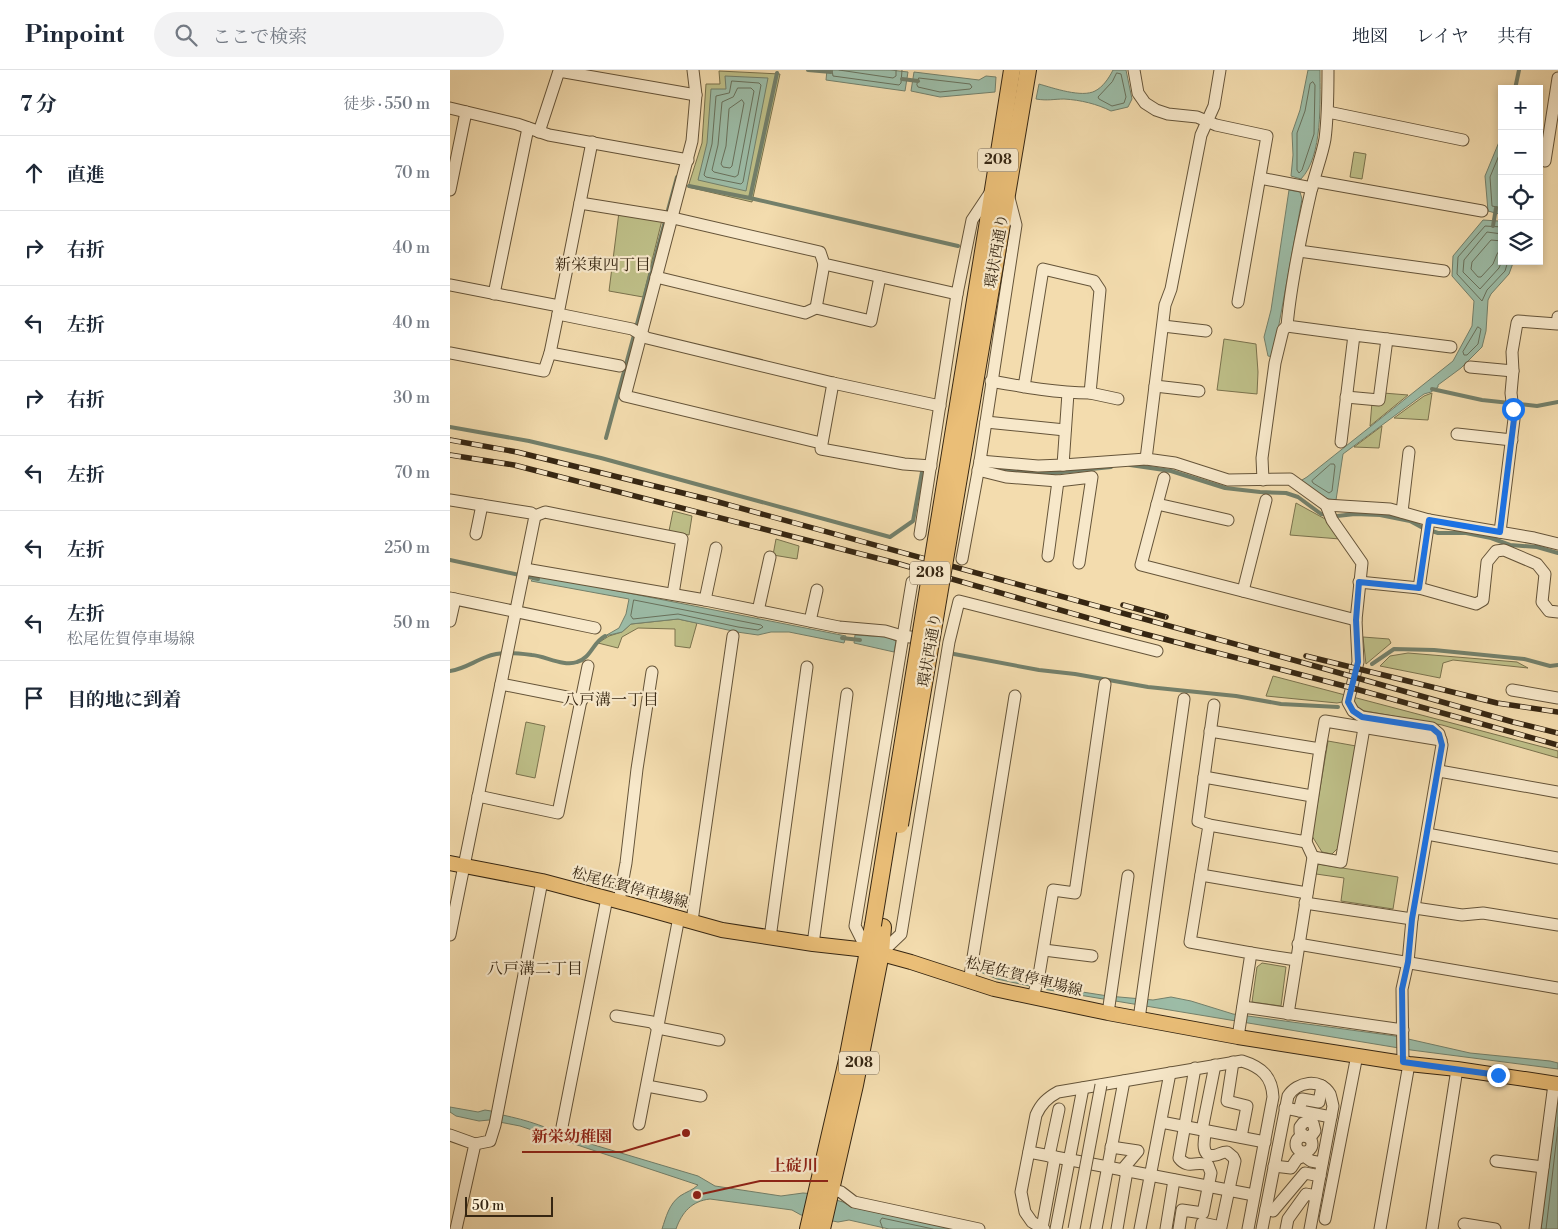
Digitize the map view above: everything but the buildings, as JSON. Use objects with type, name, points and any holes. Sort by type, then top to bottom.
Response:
[{"type":"highway","name":"環状西通り","points":[[820,1225],[847,1060],[874,952],[1020,73]]},
{"type":"main road","name":"松尾佐賀停車場線","points":[[457,865],[613,899],[722,930],[874,952],[994,989],[1035,990],[1141,1007],[1239,1031],[1357,1055],[1405,1059],[1556,1084]]},
{"type":"street","points":[[693,70],[694,127],[688,160],[668,217],[656,277],[636,331],[625,396],[821,443]]},
{"type":"street","points":[[1134,70],[1138,93],[1145,103],[1156,110],[1168,114],[1197,117],[1216,126],[1267,136],[1238,302]]},
{"type":"street","points":[[1146,459],[1165,306],[1171,289],[1201,135],[1214,106],[1220,70]]},
{"type":"street","points":[[1288,326],[1290,297],[1310,185],[1324,141],[1328,112],[1328,70]]},
{"type":"street","points":[[539,132],[559,71],[692,92]]},
{"type":"street","points":[[1544,161],[1558,78]]},
{"type":"street","points":[[450,108],[549,135],[688,160]]},
{"type":"street","points":[[450,190],[466,112]]},
{"type":"street","points":[[1328,112],[1463,140]]},
{"type":"street","points":[[494,294],[528,128]]},
{"type":"street","points":[[450,353],[544,371],[550,353],[592,142]]},
{"type":"street","points":[[1260,178],[1482,211]]},
{"type":"street","points":[[920,534],[958,294],[972,220],[1000,188],[1016,226],[979,466],[962,559]]},
{"type":"street","points":[[580,203],[668,217],[820,252],[824,264],[816,308]]},
{"type":"street","points":[[1299,251],[1444,271]]},
{"type":"street","points":[[824,264],[958,294]]},
{"type":"street","points":[[1024,387],[1043,269],[1094,281],[1100,290],[1090,393]]},
{"type":"street","points":[[656,277],[805,313],[816,308],[871,321],[880,277]]},
{"type":"street","points":[[450,285],[558,310],[636,331],[647,338],[833,383],[940,406]]},
{"type":"street","points":[[1359,582],[1419,588],[1476,604],[1483,600],[1487,562],[1503,540],[1514,419],[1512,404],[1512,352],[1518,321],[1558,322]]},
{"type":"street","points":[[1162,326],[1206,331]]},
{"type":"street","points":[[1259,480],[1275,364],[1283,330],[1288,326],[1451,347]]},
{"type":"street","points":[[1341,442],[1354,335]]},
{"type":"street","points":[[1346,397],[1379,400],[1387,339]]},
{"type":"street","points":[[550,353],[620,366]]},
{"type":"street","points":[[1470,367],[1513,371]]},
{"type":"street","points":[[992,381],[1068,393],[1090,393],[1118,399]]},
{"type":"street","points":[[833,383],[821,450],[904,464],[931,466]]},
{"type":"street","points":[[1155,386],[1199,391]]},
{"type":"street","points":[[1064,465],[1068,393]]},
{"type":"street","points":[[986,422],[1065,430]]},
{"type":"street","points":[[1457,434],[1512,440]]},
{"type":"street","points":[[1402,512],[1409,452]]},
{"type":"street","points":[[979,466],[1064,465],[1146,459],[1175,463],[1228,480],[1290,479],[1329,512],[1362,563],[1356,620],[1358,662],[1348,702],[1353,711],[1362,717],[1432,728],[1439,734],[1442,745],[1414,914],[1408,962],[1402,989],[1405,1059],[1380,1229]]},
{"type":"street","points":[[979,466],[1006,477],[1058,481],[1092,477],[1079,563]]},
{"type":"street","points":[[1164,478],[1141,565],[1356,620]]},
{"type":"street","points":[[1048,556],[1058,481]]},
{"type":"street","points":[[450,500],[531,513],[536,516]]},
{"type":"street","points":[[1243,591],[1266,500]]},
{"type":"street","points":[[1157,504],[1228,520]]},
{"type":"street","points":[[476,534],[482,505]]},
{"type":"street","points":[[1329,512],[1390,510],[1402,512],[1428,526],[1503,540],[1534,538],[1558,544]]},
{"type":"street","points":[[536,516],[545,512],[682,539],[673,594]]},
{"type":"street","points":[[450,935],[457,865],[478,796],[536,516]]},
{"type":"street","points":[[1419,588],[1428,526]]},
{"type":"street","points":[[1503,540],[1537,564],[1545,574],[1542,602],[1549,611],[1558,612]]},
{"type":"street","points":[[704,600],[716,548]]},
{"type":"street","points":[[758,611],[770,557]]},
{"type":"street","points":[[525,569],[673,594],[840,627],[885,631],[902,636],[949,642]]},
{"type":"street","points":[[912,582],[855,926],[874,952],[901,934],[949,642],[959,601],[1157,651]]},
{"type":"street","points":[[810,621],[817,590]]},
{"type":"street","points":[[450,621],[452,599],[595,628]]},
{"type":"street","points":[[639,1124],[658,1028],[686,919],[733,636]]},
{"type":"street","points":[[478,796],[558,813],[588,666]]},
{"type":"street","points":[[770,938],[807,667]]},
{"type":"street","points":[[561,1132],[613,899],[626,863],[637,770],[652,672]]},
{"type":"street","points":[[501,684],[582,700]]},
{"type":"street","points":[[1035,990],[1054,890],[1074,893],[1105,684]]},
{"type":"street","points":[[1512,690],[1558,698]]},
{"type":"street","points":[[813,944],[846,694]]},
{"type":"street","points":[[969,982],[1015,696]]},
{"type":"street","points":[[1141,1007],[1184,699]]},
{"type":"street","points":[[1214,705],[1198,821],[1209,825],[1306,842]]},
{"type":"street","points":[[1288,1014],[1313,857],[1306,842],[1325,721],[1441,740]]},
{"type":"street","points":[[1313,857],[1340,862],[1364,728]]},
{"type":"street","points":[[1210,731],[1320,749]]},
{"type":"street","points":[[1438,771],[1558,792]]},
{"type":"street","points":[[1204,777],[1312,796]]},
{"type":"street","points":[[1209,825],[1190,942],[1296,960]]},
{"type":"street","points":[[1427,834],[1558,858]]},
{"type":"street","points":[[1110,1003],[1128,876]]},
{"type":"street","points":[[1201,876],[1306,898],[1414,914],[1462,915],[1483,913],[1558,925]]},
{"type":"street","points":[[450,1135],[475,1144],[490,1141],[495,1125],[542,882]]},
{"type":"street","points":[[1298,944],[1558,988]]},
{"type":"street","points":[[1044,950],[1092,956]]},
{"type":"street","points":[[1239,1031],[1251,953]]},
{"type":"street","points":[[1243,1010],[1288,1014],[1403,1033]]},
{"type":"street","points":[[616,1016],[652,1022],[658,1028],[719,1040]]},
{"type":"street","points":[[1325,1219],[1357,1055]]},
{"type":"street","points":[[1043,1229],[1032,1222],[1025,1212],[1021,1192],[1036,1115],[1041,1104],[1048,1098],[1058,1092],[1242,1061],[1262,1070],[1268,1077],[1273,1097],[1248,1229]]},
{"type":"street","points":[[1233,1062],[1226,1101],[1247,1106],[1241,1138]]},
{"type":"street","points":[[1201,1229],[1202,1223],[1222,1227],[1234,1161],[1233,1157],[1224,1152],[1212,1155],[1206,1152],[1203,1146],[1215,1065]]},
{"type":"street","points":[[1179,1229],[1182,1210],[1202,1213],[1211,1170],[1208,1165],[1198,1162],[1189,1165],[1180,1160],[1179,1154],[1184,1127],[1184,1101],[1195,1068]]},
{"type":"street","points":[[1432,1229],[1457,1069]]},
{"type":"street","points":[[1140,1229],[1170,1073]]},
{"type":"street","points":[[1096,1229],[1124,1081]]},
{"type":"street","points":[[1310,1229],[1333,1106],[1330,1094],[1322,1086],[1307,1083],[1298,1086],[1288,1096],[1293,1110],[1303,1123],[1300,1130],[1308,1139],[1325,1148]]},
{"type":"street","points":[[1535,1229],[1556,1084]]},
{"type":"street","points":[[1074,1229],[1102,1085]]},
{"type":"street","points":[[647,1086],[700,1096]]},
{"type":"street","points":[[1262,1229],[1274,1166],[1293,1110],[1302,1099],[1319,1102],[1322,1086]]},
{"type":"street","points":[[1056,1229],[1083,1088]]},
{"type":"street","points":[[1293,1110],[1331,1117]]},
{"type":"street","points":[[1043,1229],[1044,1188],[1052,1156],[1058,1113],[1076,1121]]},
{"type":"street","points":[[1161,1122],[1264,1142]]},
{"type":"street","points":[[1054,1134],[1074,1137]]},
{"type":"street","points":[[456,1229],[475,1144]]},
{"type":"street","points":[[1112,1147],[1138,1151],[1125,1170],[1117,1204],[1117,1229]]},
{"type":"street","points":[[1029,1152],[1254,1195]]},
{"type":"street","points":[[1274,1166],[1291,1168],[1297,1159],[1304,1156],[1322,1163]]},
{"type":"street","points":[[1496,1160],[1543,1167]]},
{"type":"street","points":[[1266,1210],[1272,1211],[1305,1173],[1320,1176]]},
{"type":"street","points":[[1166,1229],[1163,1211],[1174,1180]]},
{"type":"street","points":[[825,1194],[841,1192],[854,1202],[980,1229]]},
{"type":"street","points":[[1286,1229],[1288,1219],[1306,1194],[1316,1196]]},
{"type":"street","points":[[1464,1224],[1495,1229]]},
{"type":"green space","points":[[719,71],[780,74],[752,202],[688,187],[702,143],[706,84],[720,84]]},
{"type":"green space","points":[[1354,152],[1366,154],[1362,179],[1350,177]]},
{"type":"green space","points":[[619,212],[662,220],[643,297],[609,291]]},
{"type":"green space","points":[[1224,339],[1256,344],[1257,394],[1217,390]]},
{"type":"green space","points":[[1383,393],[1408,395],[1370,426],[1372,402]]},
{"type":"green space","points":[[1432,393],[1428,420],[1394,418],[1424,396]]},
{"type":"green space","points":[[1382,426],[1379,448],[1354,447]]},
{"type":"green space","points":[[1296,503],[1327,520],[1340,539],[1290,535]]},
{"type":"green space","points":[[673,511],[692,516],[689,535],[669,531]]},
{"type":"green space","points":[[776,539],[799,546],[797,559],[773,555]]},
{"type":"green space","points":[[678,619],[697,623],[690,648],[675,646],[675,629],[638,628],[622,637],[618,648],[598,643],[609,636],[622,632],[631,624]]},
{"type":"green space","points":[[1363,637],[1389,639],[1391,643],[1366,664]]},
{"type":"green space","points":[[1408,653],[1517,662],[1528,668],[1453,660],[1443,663],[1440,678],[1380,666],[1390,656]]},
{"type":"green space","points":[[1273,676],[1558,751],[1558,758],[1442,725],[1360,710],[1353,700],[1337,703],[1266,696]]},
{"type":"green space","points":[[526,722],[545,726],[535,778],[516,774]]},
{"type":"green space","points":[[1328,741],[1356,746],[1340,846],[1332,854],[1322,852],[1312,836]]},
{"type":"green space","points":[[1318,864],[1398,877],[1393,909],[1341,901],[1344,878],[1316,874]]},
{"type":"green space","points":[[1262,963],[1286,967],[1281,1006],[1252,1002],[1257,967]]},
{"type":"water","points":[[827,70],[890,70],[908,72],[905,91],[826,80]]},
{"type":"water","points":[[1113,70],[1126,70],[1132,99],[1128,107],[1111,111],[1077,100],[1036,99],[1039,84],[1075,93],[1095,91],[1106,82]]},
{"type":"water","points":[[1308,70],[1320,70],[1320,112],[1317,143],[1308,169],[1301,179],[1291,176],[1293,155],[1292,133],[1300,110]]},
{"type":"water","points":[[914,72],[979,80],[986,76],[996,77],[995,92],[940,97],[911,91]]},
{"type":"water","points":[[725,76],[768,78],[746,191],[698,180],[707,143],[711,89],[726,89]]},
{"type":"water","points":[[1498,144],[1498,214],[1488,211],[1485,176]]},
{"type":"water","points":[[1289,190],[1300,192],[1302,199],[1273,357],[1268,356],[1264,337],[1271,310]]},
{"type":"water","points":[[1483,220],[1498,221],[1498,265],[1512,265],[1509,274],[1488,300],[1486,331],[1482,347],[1438,387],[1424,394],[1343,454],[1336,500],[1292,486],[1307,477],[1453,361],[1472,326],[1474,301],[1452,276],[1453,256]]},
{"type":"water","points":[[537,575],[846,636],[844,643],[789,632],[771,632],[758,635],[678,619],[631,624],[622,632],[605,636],[619,628],[626,614],[629,599],[531,581]]},
{"type":"water","points":[[855,635],[887,637],[896,641],[894,652],[854,643]]},
{"type":"water","points":[[979,967],[998,976],[1044,986],[1108,996],[1153,1000],[1171,997],[1233,1014],[1395,1036],[1470,1053],[1550,1061],[1558,1063],[1558,1069],[1411,1050],[1043,989],[997,979],[978,971]]},
{"type":"water","points":[[1558,1098],[1558,1229],[1541,1229],[1556,1103]]},
{"type":"water","points":[[450,1107],[478,1112],[491,1111],[530,1122],[564,1136],[698,1176],[715,1186],[781,1196],[803,1193],[815,1194],[843,1202],[852,1207],[957,1229],[889,1229],[849,1220],[838,1222],[801,1215],[792,1210],[710,1199],[698,1202],[688,1208],[681,1217],[676,1229],[662,1229],[673,1203],[680,1196],[698,1185],[520,1126],[456,1116],[450,1112]]},
{"type":"waterway","points":[[808,70],[831,72]]},
{"type":"waterway","points":[[1516,85],[1519,70]]},
{"type":"waterway","points":[[689,186],[750,198],[777,73]]},
{"type":"waterway","points":[[902,79],[918,81]]},
{"type":"waterway","points":[[606,438],[677,177]]},
{"type":"waterway","points":[[750,198],[958,246]]},
{"type":"waterway","points":[[1493,226],[1496,208]]},
{"type":"waterway","points":[[1432,389],[1482,400],[1537,406],[1558,402]]},
{"type":"waterway","points":[[450,427],[529,441],[601,458],[890,537],[913,521],[922,472]]},
{"type":"waterway","points":[[1130,465],[1171,471],[1225,488],[1286,493],[1298,497],[1321,514],[1337,516],[1355,514],[1380,515],[1410,521],[1438,533],[1466,533],[1491,538],[1510,545],[1537,547],[1558,553]]},
{"type":"waterway","points":[[991,468],[1052,473],[1111,467]]},
{"type":"waterway","points":[[450,560],[538,579]]},
{"type":"waterway","points":[[450,671],[491,655],[503,653],[532,655],[566,663],[577,662],[586,657],[605,636]]},
{"type":"waterway","points":[[842,638],[860,640]]},
{"type":"waterway","points":[[1372,664],[1394,649],[1434,650],[1524,659],[1550,666],[1558,665]]},
{"type":"waterway","points":[[954,654],[1039,670],[1075,674],[1148,687],[1236,696],[1281,704],[1338,707]]},
{"type":"railway","points":[[450,440],[517,452],[711,500],[1558,733]]},
{"type":"railway","points":[[450,455],[514,465],[896,563],[1137,632],[1352,688],[1558,745]]},
{"type":"railway","points":[[1123,605],[1166,617]]},
{"type":"railway","points":[[1306,656],[1497,703],[1558,712]]},
{"type":"place","name":"新栄幼稚園","points":[[686,1133]]},
{"type":"place","name":"上碇川","points":[[697,1195]]},
{"type":"district","name":"新栄東四丁目","points":[[603,265]]},
{"type":"district","name":"八戸溝一丁目","points":[[611,700]]},
{"type":"district","name":"八戸溝二丁目","points":[[535,969]]},
{"type":"route","points":[[1498,1075],[1403,1062],[1402,989],[1408,962],[1412,919],[1442,745],[1439,734],[1432,728],[1362,717],[1353,711],[1348,702],[1358,662],[1356,620],[1359,582],[1419,588],[1429,520],[1500,532],[1514,419],[1513,409]]}]
